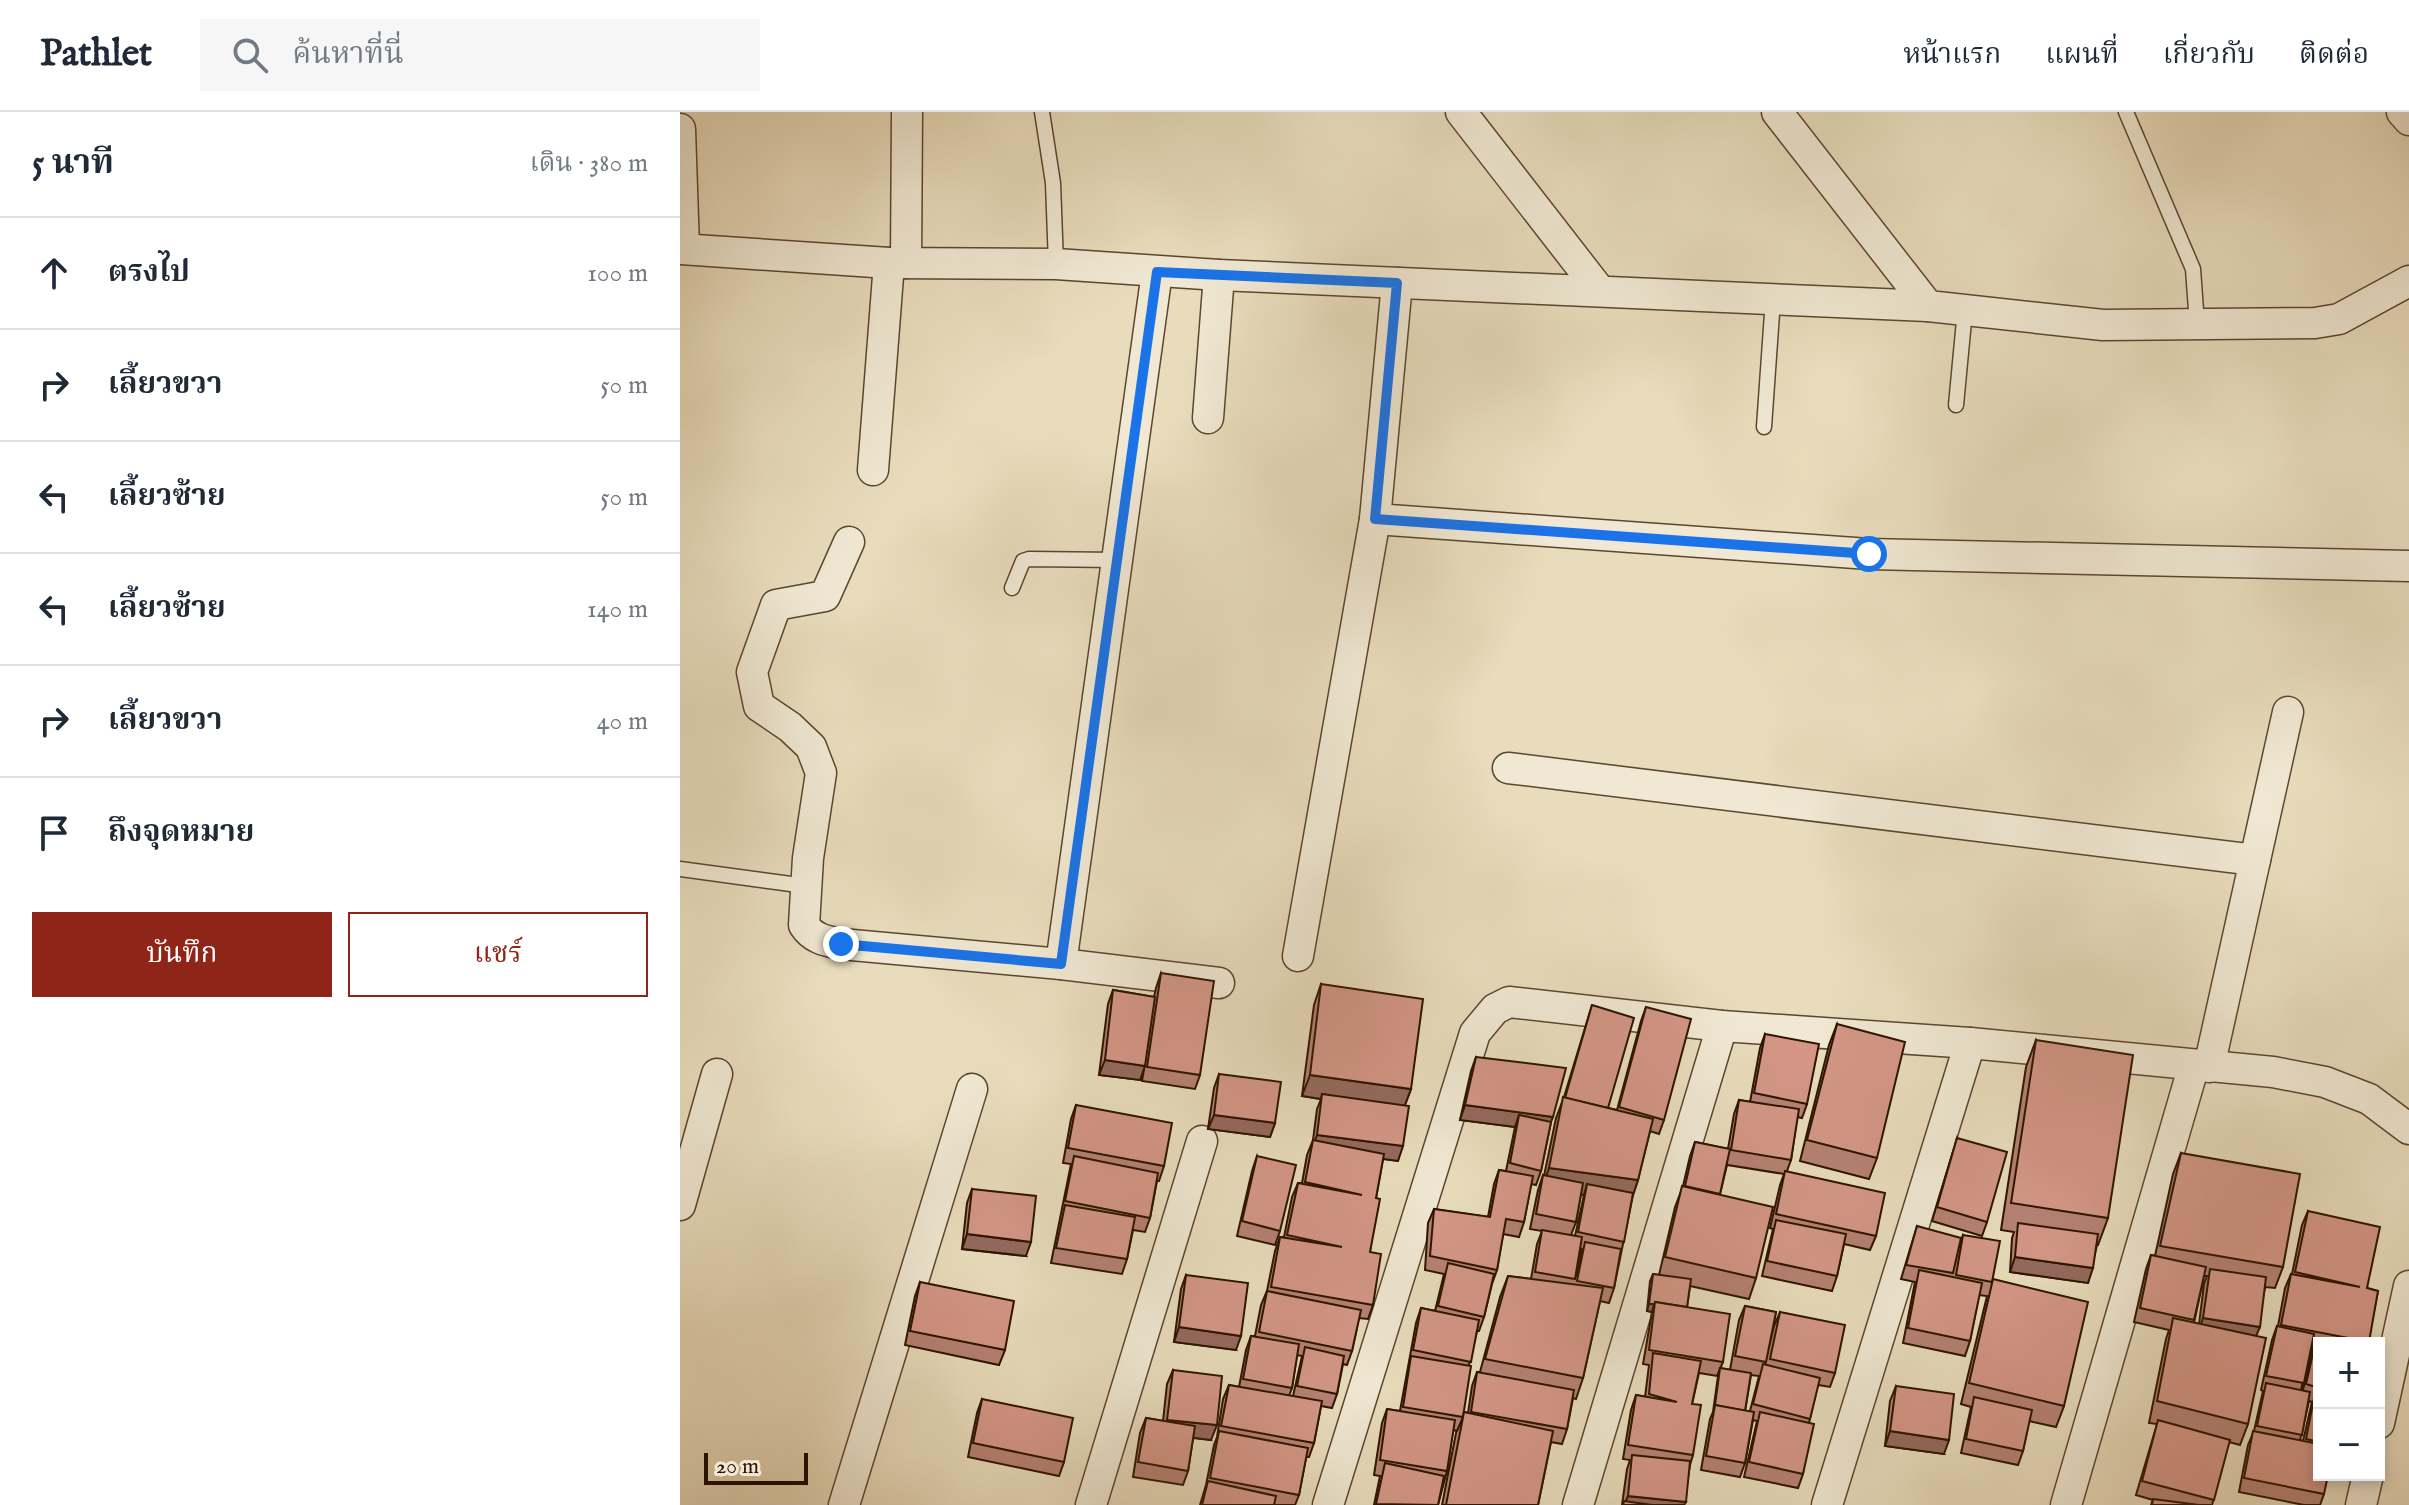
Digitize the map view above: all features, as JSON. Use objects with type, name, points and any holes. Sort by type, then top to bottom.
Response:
[{"type":"street","points":[[873,470],[898,263],[907,112]]},
{"type":"street","points":[[1461,112],[1600,291]]},
{"type":"street","points":[[1777,112],[1928,306]]},
{"type":"street","points":[[2402,112],[2409,120]]},
{"type":"street","points":[[680,129],[682,249],[898,263],[1056,264],[1219,275],[1928,306],[2103,325],[2315,323],[2339,319],[2409,281]]},
{"type":"street","points":[[1061,964],[1157,272]]},
{"type":"street","points":[[1208,418],[1219,275]]},
{"type":"street","points":[[1298,956],[1375,519],[1397,283]]},
{"type":"street","points":[[1375,519],[1869,554],[2409,566]]},
{"type":"street","points":[[849,542],[825,596],[776,605],[752,672],[759,706],[790,727],[811,747],[821,773],[806,886],[804,925],[808,932],[820,939],[841,944],[1061,964],[1219,983]]},
{"type":"street","points":[[2066,1505],[2202,1066],[2255,860],[2288,712]]},
{"type":"street","points":[[1508,768],[2255,860]]},
{"type":"street","points":[[1328,1505],[1475,1033],[1495,1009],[1509,1002],[1722,1026],[1970,1043],[2273,1072],[2325,1082],[2369,1099],[2409,1129]]},
{"type":"street","points":[[1578,1505],[1722,1026]]},
{"type":"street","points":[[1827,1505],[1970,1043]]},
{"type":"street","points":[[680,1205],[717,1074]]},
{"type":"street","points":[[844,1505],[972,1089]]},
{"type":"street","points":[[1091,1505],[1202,1141]]},
{"type":"street","points":[[2382,1409],[2409,1286]]},
{"type":"street","points":[[2361,1505],[2367,1481]]},
{"type":"lane","points":[[1042,112],[1053,183],[1056,264]]},
{"type":"lane","points":[[2126,112],[2193,269],[2197,324]]},
{"type":"lane","points":[[1764,427],[1773,299]]},
{"type":"lane","points":[[1956,405],[1965,310]]},
{"type":"lane","points":[[1012,588],[1023,561],[1029,559],[1118,560]]},
{"type":"lane","points":[[680,869],[806,886]]},
{"type":"building","points":[[1161,973],[1214,981],[1200,1075],[1147,1067]]},
{"type":"building","points":[[1321,984],[1423,999],[1411,1089],[1310,1075]]},
{"type":"building","points":[[1113,990],[1155,997],[1145,1066],[1105,1060]]},
{"type":"building","points":[[1592,1005],[1634,1018],[1608,1108],[1565,1098]]},
{"type":"building","points":[[1646,1007],[1691,1019],[1664,1120],[1619,1107]]},
{"type":"building","points":[[1837,1024],[1905,1042],[1877,1158],[1807,1140]]},
{"type":"building","points":[[1765,1034],[1819,1044],[1807,1104],[1754,1093]]},
{"type":"building","points":[[2036,1040],[2133,1055],[2108,1218],[2011,1203]]},
{"type":"building","points":[[1476,1057],[1566,1068],[1553,1117],[1465,1105]]},
{"type":"building","points":[[1219,1074],[1281,1082],[1275,1123],[1214,1115]]},
{"type":"building","points":[[1322,1094],[1409,1106],[1403,1146],[1317,1135]]},
{"type":"building","points":[[1563,1097],[1653,1119],[1638,1180],[1549,1168]]},
{"type":"building","points":[[1739,1100],[1799,1109],[1791,1160],[1731,1150]]},
{"type":"building","points":[[1076,1105],[1172,1123],[1164,1166],[1068,1148]]},
{"type":"building","points":[[1519,1115],[1551,1122],[1541,1171],[1510,1163]]},
{"type":"building","points":[[1957,1138],[2007,1152],[1987,1222],[1937,1207]]},
{"type":"building","points":[[1313,1140],[1384,1154],[1376,1198],[1380,1199],[1370,1252],[1381,1254],[1373,1305],[1271,1287],[1280,1237],[1342,1247],[1287,1235],[1298,1183],[1362,1195],[1305,1182]]},
{"type":"building","points":[[1695,1142],[1730,1149],[1720,1194],[1685,1186]]},
{"type":"building","points":[[2181,1153],[2300,1174],[2283,1267],[2160,1246]]},
{"type":"building","points":[[1074,1156],[1158,1173],[1150,1218],[1065,1201]]},
{"type":"building","points":[[1257,1156],[1296,1165],[1280,1231],[1242,1221]]},
{"type":"building","points":[[1499,1170],[1533,1176],[1524,1222],[1506,1219],[1497,1270],[1430,1256],[1434,1209],[1490,1217]]},
{"type":"building","points":[[1785,1171],[1885,1193],[1876,1236],[1776,1214]]},
{"type":"building","points":[[1543,1175],[1583,1183],[1576,1222],[1536,1214]]},
{"type":"building","points":[[1587,1184],[1633,1193],[1624,1242],[1578,1232]]},
{"type":"building","points":[[1682,1186],[1773,1207],[1756,1278],[1665,1257]]},
{"type":"building","points":[[972,1189],[1036,1196],[1031,1242],[967,1234]]},
{"type":"building","points":[[1065,1205],[1135,1217],[1127,1259],[1056,1248]]},
{"type":"building","points":[[2308,1211],[2380,1227],[2367,1288],[2378,1291],[2370,1337],[2343,1337],[2281,1325],[2291,1274],[2360,1287],[2295,1272]]},
{"type":"building","points":[[1776,1220],[1846,1234],[1837,1276],[1767,1261]]},
{"type":"building","points":[[2018,1223],[2098,1234],[2093,1268],[2015,1257]]},
{"type":"building","points":[[1917,1226],[1961,1238],[1953,1273],[1906,1265]]},
{"type":"building","points":[[1542,1230],[1582,1237],[1575,1279],[1535,1272]]},
{"type":"building","points":[[1963,1235],[2000,1241],[1992,1282],[1956,1275]]},
{"type":"building","points":[[1585,1242],[1621,1249],[1614,1288],[1577,1281]]},
{"type":"building","points":[[2151,1255],[2206,1267],[2194,1320],[2140,1308]]},
{"type":"building","points":[[1448,1263],[1494,1274],[1484,1317],[1438,1306]]},
{"type":"building","points":[[2210,1269],[2266,1277],[2260,1327],[2203,1318]]},
{"type":"building","points":[[1919,1270],[1982,1283],[1970,1341],[1908,1328]]},
{"type":"building","points":[[1653,1274],[1691,1279],[1687,1307],[1655,1302],[1649,1304]]},
{"type":"building","points":[[1186,1275],[1248,1283],[1241,1336],[1179,1327]]},
{"type":"building","points":[[1508,1276],[1603,1288],[1583,1378],[1485,1359]]},
{"type":"building","points":[[1993,1279],[2088,1302],[2064,1406],[1969,1383]]},
{"type":"building","points":[[920,1282],[1014,1301],[1005,1350],[910,1331]]},
{"type":"building","points":[[1267,1291],[1361,1310],[1352,1351],[1259,1332]]},
{"type":"building","points":[[1655,1302],[1730,1314],[1723,1362],[1649,1350]]},
{"type":"building","points":[[1745,1306],[1776,1312],[1766,1362],[1735,1356]]},
{"type":"building","points":[[1421,1308],[1479,1320],[1471,1362],[1413,1350]]},
{"type":"building","points":[[1780,1312],[1845,1325],[1835,1373],[1770,1359]]},
{"type":"building","points":[[2173,1318],[2266,1338],[2248,1424],[2157,1401]]},
{"type":"building","points":[[2277,1326],[2314,1334],[2304,1383],[2266,1376]]},
{"type":"building","points":[[1251,1336],[1299,1344],[1292,1388],[1243,1379]]},
{"type":"building","points":[[1305,1347],[1344,1356],[1337,1394],[1297,1386]]},
{"type":"building","points":[[1653,1353],[1701,1361],[1692,1404],[1701,1405],[1693,1455],[1628,1445],[1636,1395],[1677,1402],[1649,1394]]},
{"type":"building","points":[[2313,1353],[2313,1386],[2306,1384]]},
{"type":"building","points":[[1411,1356],[1471,1366],[1463,1417],[1403,1407]]},
{"type":"building","points":[[1763,1364],[1820,1378],[1810,1419],[1753,1404]]},
{"type":"building","points":[[1720,1368],[1751,1373],[1745,1411],[1715,1405]]},
{"type":"building","points":[[1173,1370],[1222,1376],[1217,1425],[1167,1420]]},
{"type":"building","points":[[1477,1372],[1574,1390],[1567,1429],[1471,1412]]},
{"type":"building","points":[[2266,1383],[2310,1392],[2302,1435],[2257,1426]]},
{"type":"building","points":[[1229,1385],[1322,1401],[1314,1443],[1221,1426]]},
{"type":"building","points":[[1896,1386],[1954,1394],[1949,1440],[1890,1431]]},
{"type":"building","points":[[1974,1397],[2032,1410],[2023,1451],[1966,1439]]},
{"type":"building","points":[[982,1399],[1073,1418],[1064,1462],[973,1443]]},
{"type":"building","points":[[2313,1403],[2313,1441],[2306,1439]]},
{"type":"building","points":[[1715,1405],[1754,1412],[1745,1463],[1706,1456]]},
{"type":"building","points":[[1387,1409],[1455,1420],[1447,1471],[1380,1460]]},
{"type":"building","points":[[1464,1412],[1553,1431],[1538,1505],[1446,1505]]},
{"type":"building","points":[[1760,1412],[1814,1424],[1803,1474],[1749,1462]]},
{"type":"building","points":[[1146,1418],[1195,1426],[1188,1471],[1138,1462]]},
{"type":"building","points":[[2158,1420],[2230,1440],[2214,1500],[2142,1481]]},
{"type":"building","points":[[1219,1431],[1308,1448],[1299,1495],[1210,1478]]},
{"type":"building","points":[[2253,1431],[2313,1443],[2313,1481],[2327,1481],[2324,1494],[2244,1478]]},
{"type":"building","points":[[1632,1455],[1690,1461],[1686,1502],[1628,1496]]},
{"type":"building","points":[[1385,1463],[1444,1476],[1438,1505],[1376,1504]]},
{"type":"building","points":[[1208,1481],[1276,1496],[1274,1505],[1202,1505]]},
{"type":"building","points":[[2153,1499],[2199,1505],[2152,1505]]},
{"type":"building","points":[[1624,1501],[1652,1505],[1623,1505]]},
{"type":"route","points":[[841,944],[1061,964],[1157,272],[1397,283],[1375,519],[1869,554]]}]
